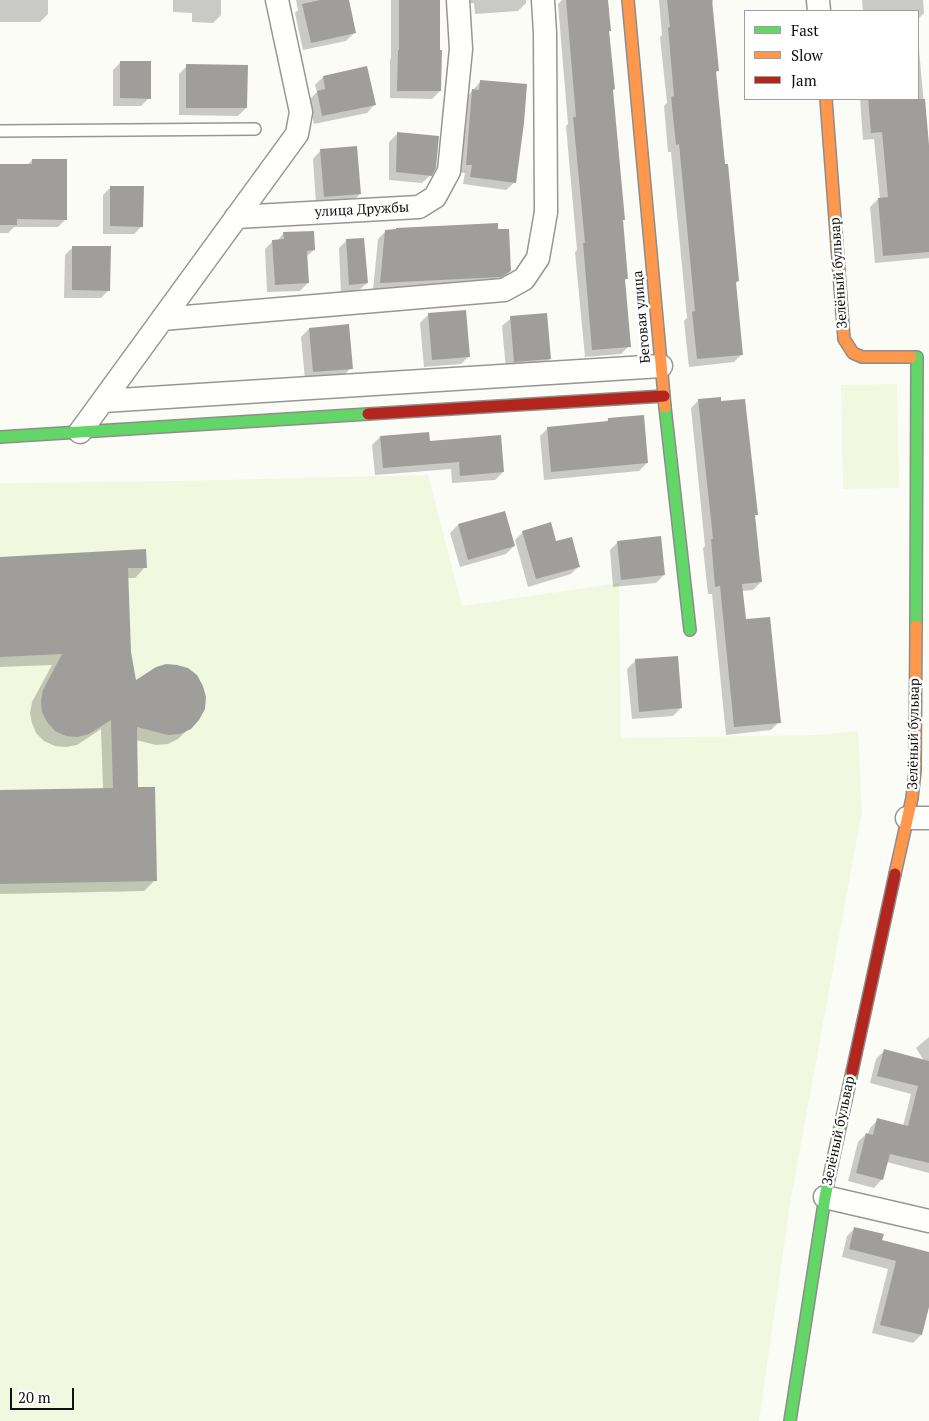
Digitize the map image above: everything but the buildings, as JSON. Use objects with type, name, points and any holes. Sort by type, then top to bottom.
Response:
[{"type":"street","points":[[80,432],[297,134],[301,112],[277,0]]},
{"type":"street","name":"улица Дружбы","points":[[236,218],[419,207],[434,197],[449,171],[461,49],[458,0]]},
{"type":"street","points":[[162,319],[504,290],[524,279],[538,258],[546,212],[544,0]]},
{"type":"street","name":"Беговая улица","points":[[628,0],[661,366],[690,630]]},
{"type":"street","name":"Зелёный бульвар","points":[[790,1421],[825,1197],[918,818],[912,798],[922,771],[923,357],[862,357],[853,353],[844,339],[826,100]]},
{"type":"street","points":[[103,401],[661,366]]},
{"type":"street","points":[[0,437],[664,396]]},
{"type":"street","points":[[825,1197],[929,1221]]},
{"type":"lane","points":[[0,131],[255,129]]},
{"type":"green space","points":[[897,384],[899,488],[843,489],[841,385]]},
{"type":"green space","points":[[428,475],[462,606],[619,583],[621,738],[819,735],[858,731],[862,811],[790,1204],[759,1421],[0,1421],[0,483]]},
{"type":"traffic: fast","points":[[911,357],[917,357],[916,626]]},
{"type":"traffic: fast","points":[[665,407],[690,630]]},
{"type":"traffic: fast","points":[[0,437],[368,414]]},
{"type":"traffic: fast","points":[[790,1421],[825,1197],[852,1072]]},
{"type":"traffic: slow","points":[[628,0],[665,407]]},
{"type":"traffic: slow","points":[[826,100],[844,339],[853,353],[862,357],[911,357]]},
{"type":"traffic: slow","points":[[895,874],[912,798],[915,771],[916,626]]},
{"type":"traffic: jam","points":[[368,414],[664,396]]},
{"type":"traffic: jam","points":[[852,1072],[895,874]]}]
